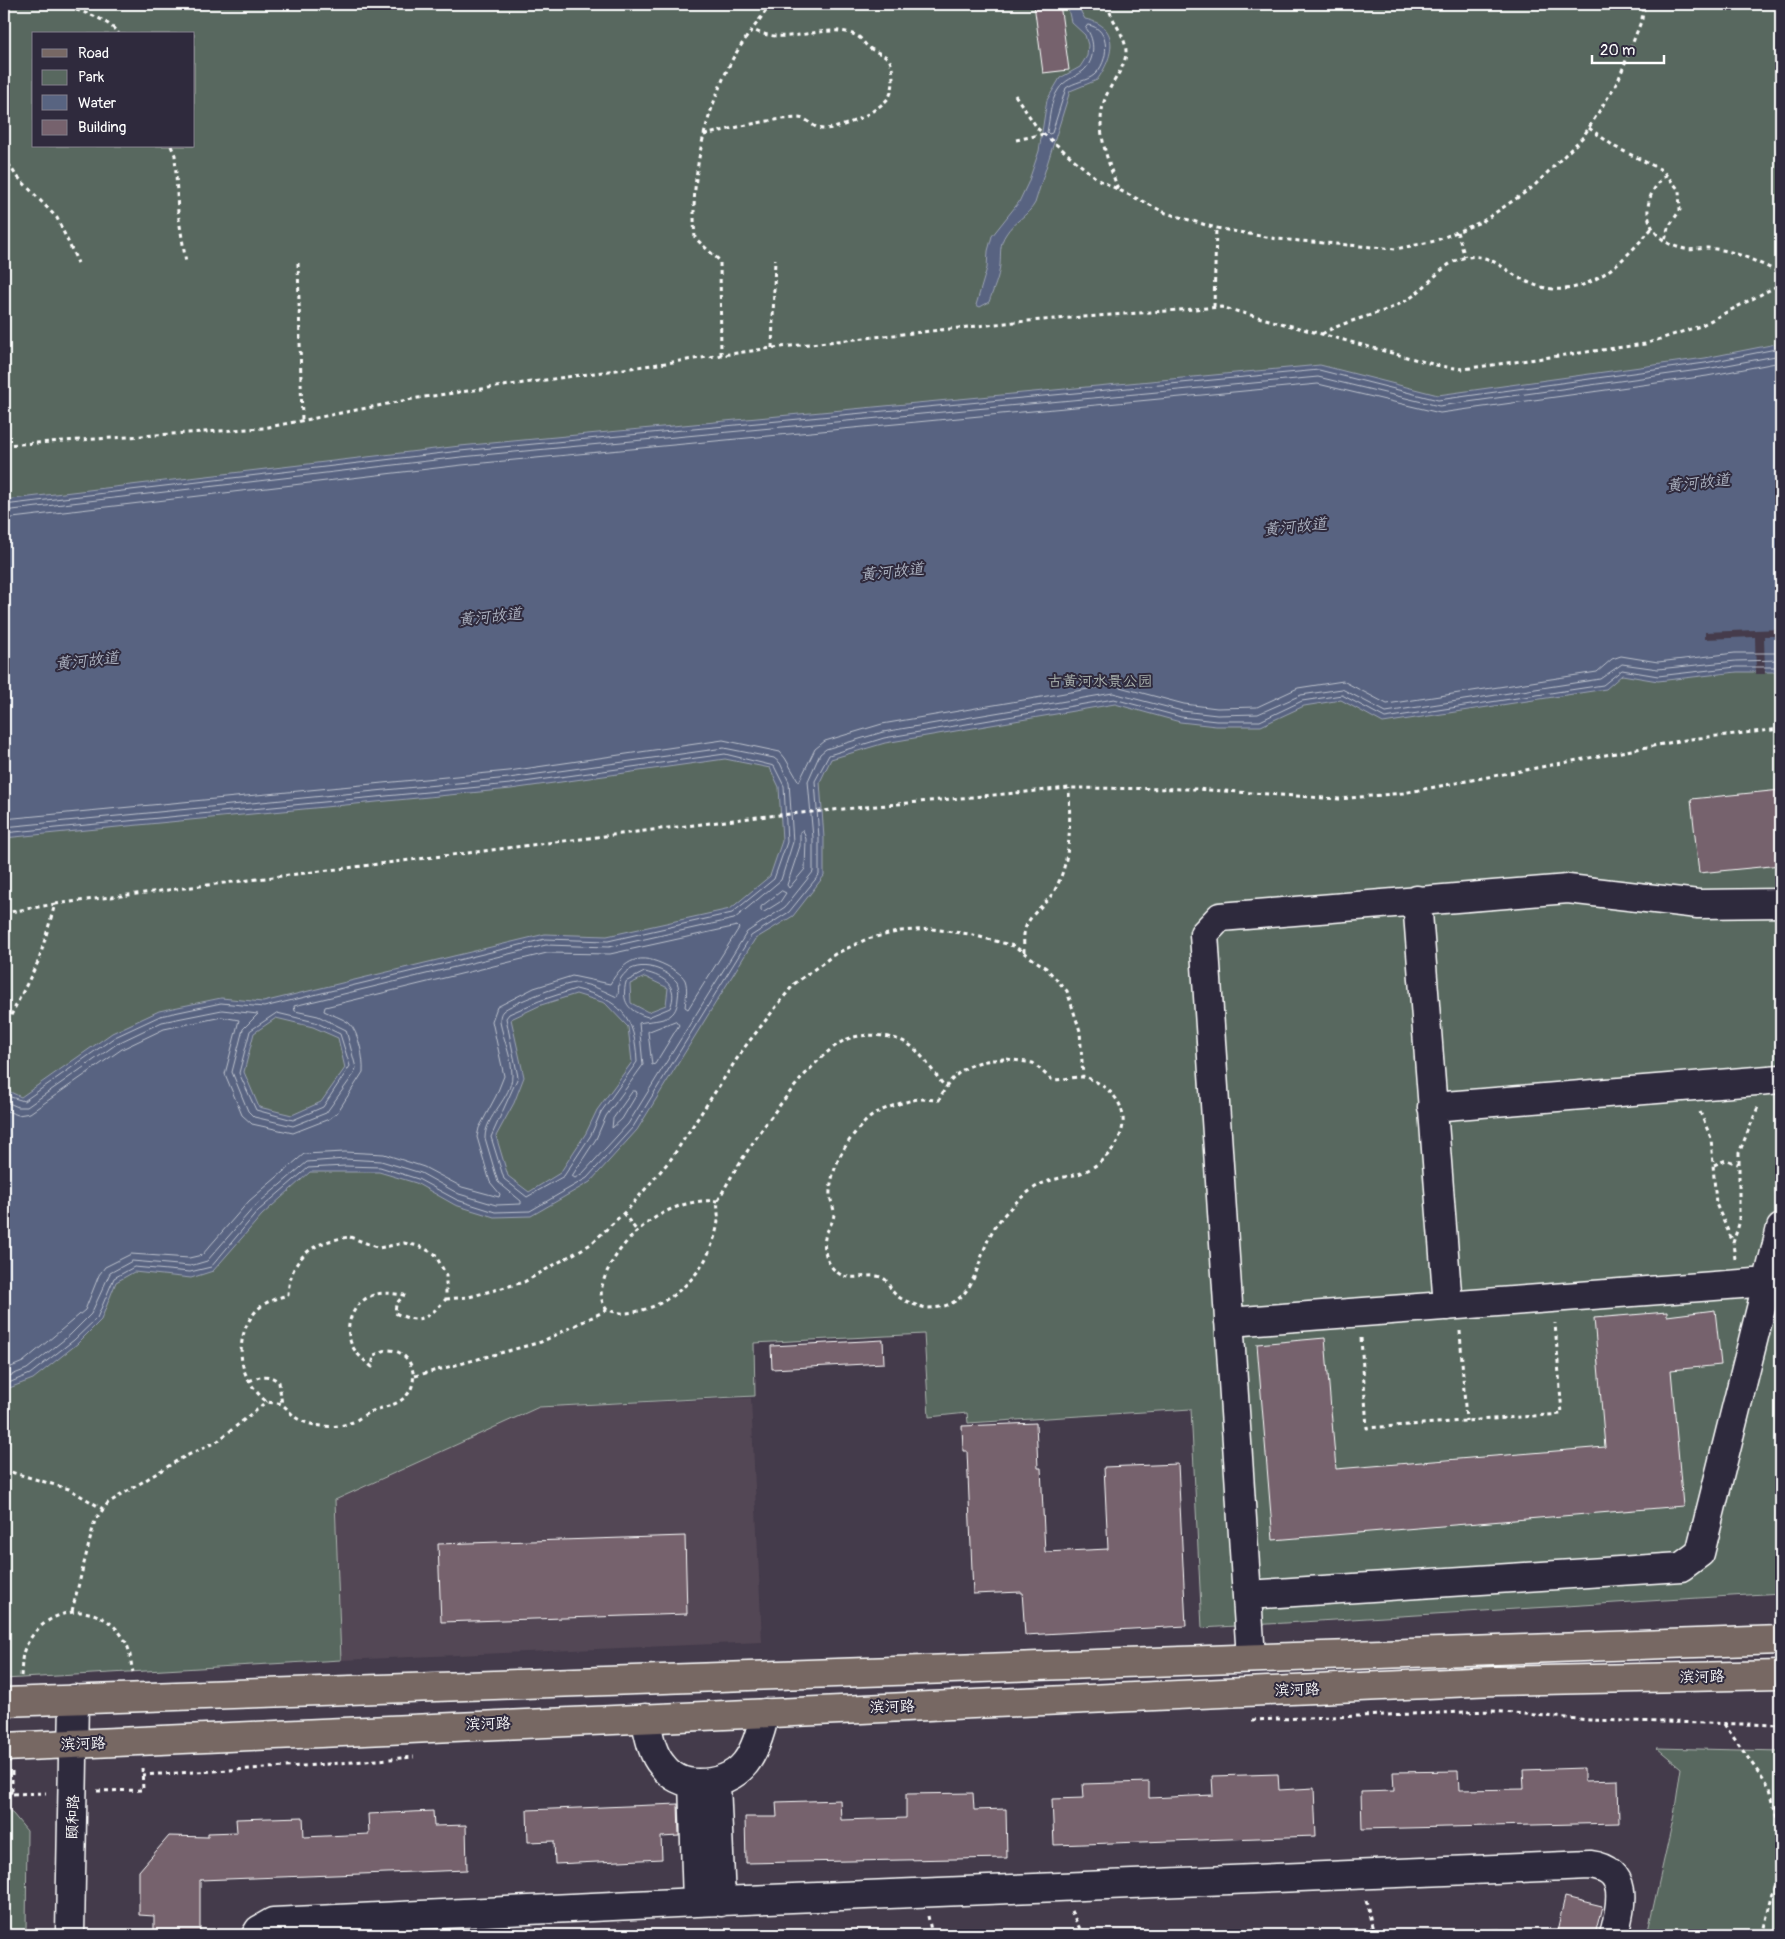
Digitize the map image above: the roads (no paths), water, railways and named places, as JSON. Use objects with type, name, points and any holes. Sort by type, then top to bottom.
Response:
[{"type":"main road","points":[[11,1693],[74,1699],[1781,1640]]},
{"type":"main road","name":"滨河路","points":[[4,1747],[1411,1685],[1781,1675]]},
{"type":"main road","points":[[1411,1685],[1675,1688],[1781,1693]]},
{"type":"street","points":[[1251,1658],[1204,934],[1220,917],[1568,889],[1698,904],[1781,903]]},
{"type":"street","points":[[1416,900],[1432,1107],[1453,1305]]},
{"type":"street","points":[[1432,1107],[1775,1080]]},
{"type":"street","points":[[1247,1595],[1681,1567],[1700,1552],[1781,1228]]},
{"type":"street","points":[[1229,1322],[1768,1282]]},
{"type":"street","name":"颐和路","points":[[70,1935],[75,1745],[74,1699]]},
{"type":"street","points":[[645,1718],[652,1748],[661,1764],[674,1778],[704,1783],[742,1768],[752,1755],[759,1738],[765,1713]]},
{"type":"street","points":[[704,1783],[709,1902]]},
{"type":"street","points":[[256,1935],[259,1930],[272,1922],[1590,1865],[1602,1867],[1610,1871],[1618,1882],[1621,1895],[1614,1935]]},
{"type":"water","points":[[1067,4],[1081,4],[1081,12],[1085,19],[1105,28],[1111,44],[1110,53],[1103,71],[1097,80],[1070,91],[1035,203],[1012,226],[1004,238],[996,284],[989,302],[980,307],[976,305],[987,268],[988,251],[992,236],[1019,202],[1028,183],[1039,151],[1047,100],[1060,78],[1080,67],[1087,56],[1088,45],[1085,35],[1071,22]]},
{"type":"water","name":"黄河故道","points":[[1781,343],[1781,672],[1737,672],[1658,681],[1622,675],[1606,689],[1383,723],[1341,700],[1304,706],[1261,726],[1216,726],[1180,722],[1115,704],[885,743],[831,759],[820,782],[824,838],[824,876],[793,916],[755,939],[637,1130],[590,1182],[531,1216],[494,1217],[455,1205],[416,1183],[379,1172],[310,1172],[262,1215],[213,1271],[191,1278],[134,1272],[116,1282],[101,1320],[77,1344],[33,1379],[4,1390],[4,1089],[21,1097],[112,1033],[159,1011],[221,998],[263,1002],[545,934],[607,936],[730,909],[770,876],[782,841],[779,787],[770,768],[725,759],[511,789],[4,838],[4,500],[460,446],[1320,365],[1438,395],[1705,358]],"holes":[[[645,977],[668,988],[666,1005],[648,1012],[631,1003],[630,984]],[[576,994],[605,1003],[628,1027],[632,1062],[597,1110],[586,1133],[560,1173],[529,1192],[508,1176],[496,1136],[514,1103],[524,1077],[511,1019],[541,1005]],[[276,1018],[313,1027],[338,1038],[345,1068],[321,1102],[292,1115],[259,1107],[244,1072],[254,1033]]]},
{"type":"park label","name":"古黄河水景公园","points":[[1100,681]]}]
